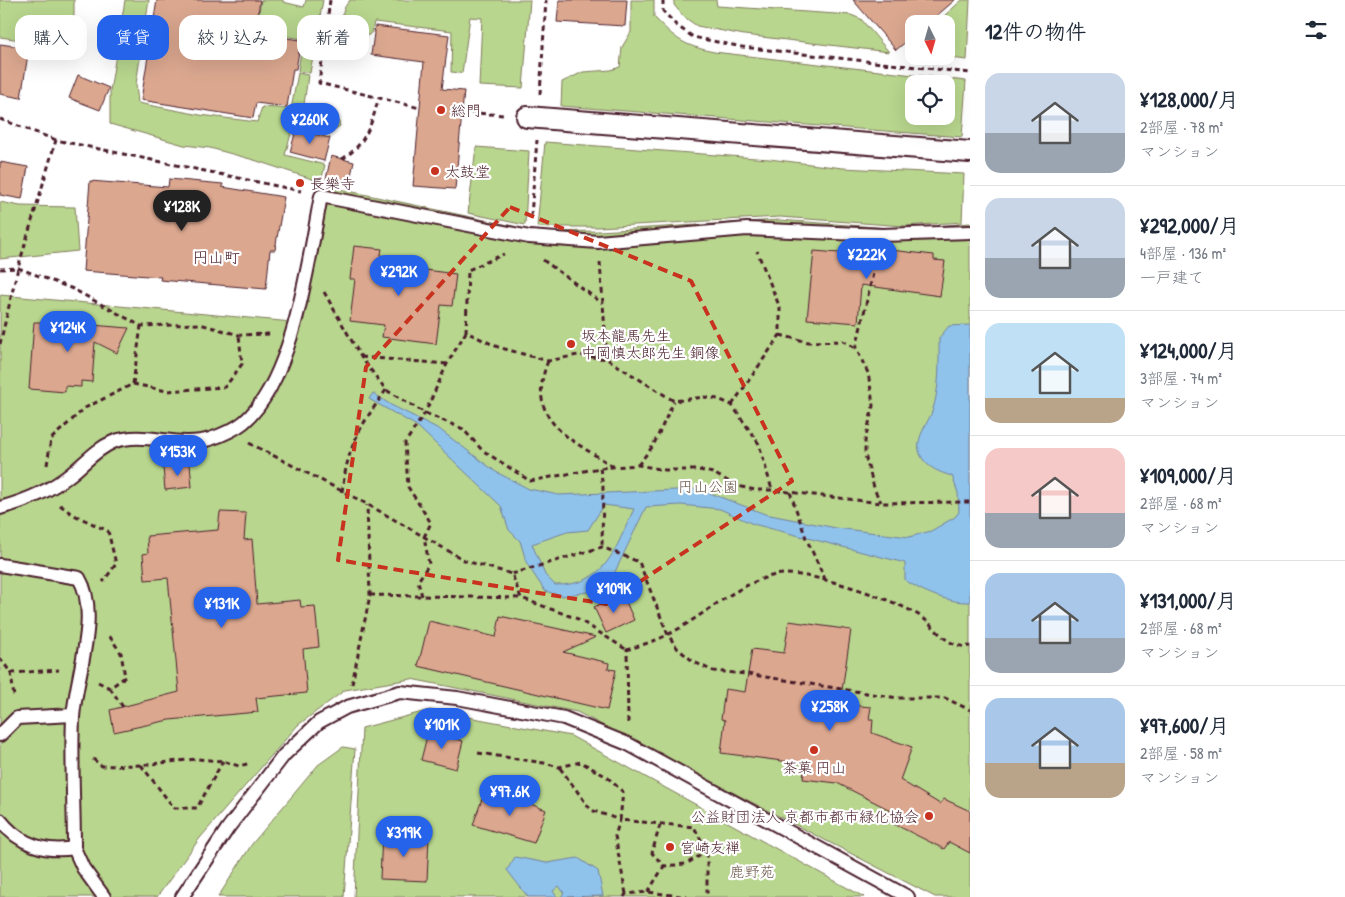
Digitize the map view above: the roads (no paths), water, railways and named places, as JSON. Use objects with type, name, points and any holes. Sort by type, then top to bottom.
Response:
[{"type":"street","points":[[528,117],[970,152]]},
{"type":"lane","points":[[0,508],[43,493],[70,475],[94,452],[121,440],[150,437],[190,443],[228,432],[244,422],[262,399],[282,361],[308,265],[320,196],[525,241],[598,242],[747,229],[882,235],[970,232]]},
{"type":"lane","points":[[0,565],[79,578],[84,587],[87,605],[81,675],[73,715],[74,848],[82,868],[104,897]]},
{"type":"lane","points":[[182,897],[228,828],[284,755],[319,722],[347,707],[400,692],[457,698],[564,718],[628,744],[908,897]]},
{"type":"lane","points":[[0,735],[17,718],[73,715]]},
{"type":"lane","points":[[0,820],[12,833],[33,846],[58,850],[74,848]]},
{"type":"water","points":[[970,325],[970,602],[945,599],[905,580],[905,563],[753,524],[720,509],[681,505],[646,507],[614,574],[601,585],[588,592],[562,596],[545,591],[527,564],[520,541],[509,530],[501,506],[417,426],[369,399],[373,393],[391,405],[439,429],[496,472],[529,489],[559,495],[699,489],[765,514],[836,528],[909,537],[931,531],[955,517],[959,512],[958,493],[952,476],[939,472],[927,464],[919,450],[922,433],[935,403],[939,376],[939,338],[949,326]],"holes":[[[604,505],[634,509],[614,550],[598,572],[587,579],[573,584],[555,585],[545,575],[532,544],[567,532],[588,530]]]},
{"type":"water","points":[[515,857],[547,863],[578,858],[598,871],[603,896],[561,897],[564,893],[559,886],[553,891],[557,897],[528,897],[507,870]]},
{"type":"place","name":"総門","points":[[441,110]]},
{"type":"place","name":"太鼓堂","points":[[435,171]]},
{"type":"place","name":"長樂寺","points":[[300,183]]},
{"type":"place","name":"坂本龍馬先生 中岡慎太郎先生 銅像","points":[[571,344]]},
{"type":"place","name":"茶菓 円山","points":[[814,750]]},
{"type":"place","name":"公益財団法人 京都市都市緑化協会","points":[[929,816]]},
{"type":"place","name":"宮崎友禅","points":[[670,847]]},
{"type":"district","name":"円山町","points":[[216,257]]},
{"type":"park label","name":"円山公園","points":[[708,486]]},
{"type":"park label","name":"鹿野苑","points":[[752,871]]}]
